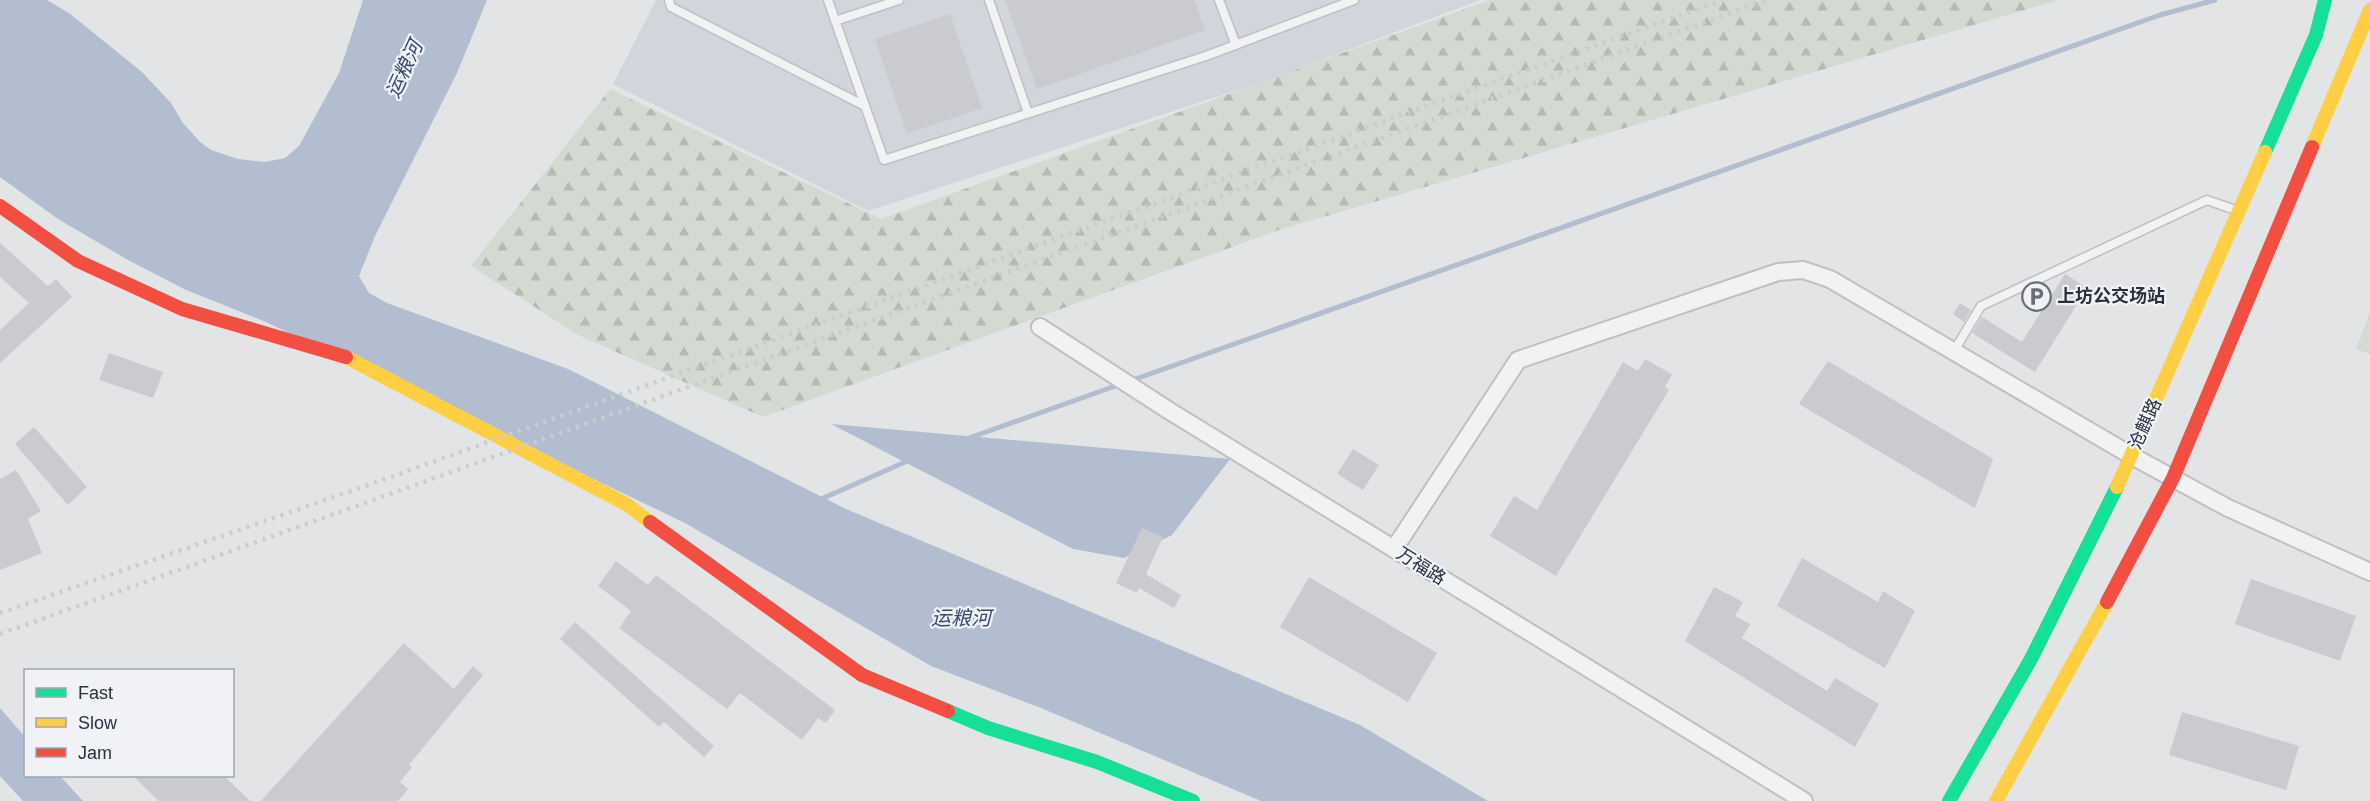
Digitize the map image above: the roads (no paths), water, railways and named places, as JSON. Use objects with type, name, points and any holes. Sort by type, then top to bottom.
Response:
[{"type":"main road","name":"沧麒路","points":[[1949,801],[2031,659],[2132,456],[2316,35],[2325,0]]},
{"type":"main road","points":[[1996,801],[2066,680],[2173,478],[2370,10]]},
{"type":"main road","points":[[0,206],[88,266],[182,309],[339,353],[626,504],[862,675],[988,728],[1097,762],[1193,801]]},
{"type":"street","points":[[1394,549],[1518,360],[1778,272],[1803,270],[1830,279],[2132,456],[2228,508],[2370,572]]},
{"type":"street","name":"万福路","points":[[1040,327],[1159,404],[1804,801]]},
{"type":"lane","points":[[669,0],[671,7],[865,106]]},
{"type":"lane","points":[[828,0],[884,160],[1236,45],[1354,0]]},
{"type":"lane","points":[[835,21],[899,0]]},
{"type":"lane","points":[[989,0],[1028,113]]},
{"type":"lane","points":[[1219,0],[1236,45]]},
{"type":"lane","points":[[1954,351],[1981,306],[2207,200],[2239,212]]},
{"type":"water","name":"运粮河","points":[[0,0],[47,0],[69,13],[142,72],[171,103],[183,123],[200,142],[211,150],[238,159],[265,162],[285,158],[299,146],[339,73],[363,0],[487,0],[457,73],[375,236],[359,276],[369,293],[387,303],[568,369],[846,509],[1360,725],[1488,801],[1261,801],[1041,708],[931,666],[685,523],[266,322],[184,289],[128,260],[58,219],[0,177]]},
{"type":"water","points":[[831,424],[1230,459],[1172,535],[1124,558],[1073,549]]},
{"type":"water","points":[[0,708],[24,736],[24,777],[61,777],[83,801],[23,801],[0,776]]},
{"type":"waterway","points":[[1130,381],[2160,15],[2215,0]]},
{"type":"waterway","points":[[969,438],[1121,384]]},
{"type":"waterway","points":[[819,500],[912,459]]},
{"type":"railway","points":[[0,613],[357,489],[1723,0]]},
{"type":"railway","points":[[0,634],[1766,0]]},
{"type":"place","name":"上坊公交场站","points":[[2036,296]]}]
